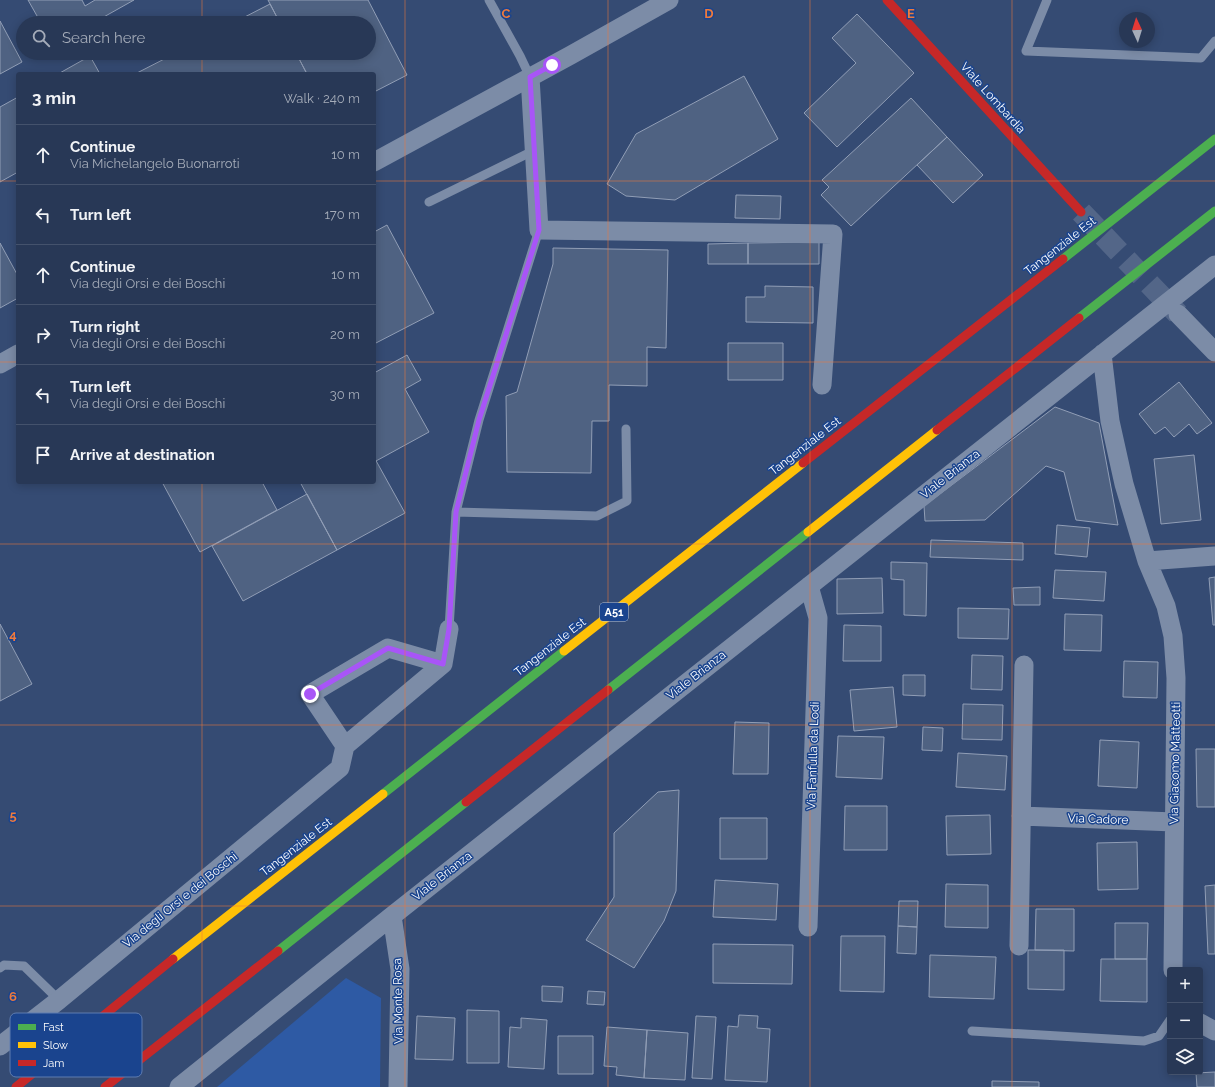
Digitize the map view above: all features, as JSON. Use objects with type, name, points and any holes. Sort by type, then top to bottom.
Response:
[{"type":"main road","name":"Viale Lombardia","points":[[887,0],[1081,212]]},
{"type":"main road","name":"Tangenziale Est","points":[[105,1013],[1215,139]]},
{"type":"main road","points":[[142,1058],[1215,211]]},
{"type":"main road","name":"Tangenziale Est","points":[[13,1085],[23,1077]]},
{"type":"main road","points":[[105,1087],[118,1077]]},
{"type":"street","points":[[376,161],[669,0]]},
{"type":"street","points":[[530,77],[539,230],[833,234],[822,385]]},
{"type":"street","name":"Viale Brianza","points":[[179,1087],[392,916],[1215,265]]},
{"type":"street","points":[[1178,314],[1215,352]]},
{"type":"street","name":"Via Giacomo Matteotti","points":[[1102,354],[1111,428],[1124,484],[1147,561],[1166,606],[1173,636],[1176,678],[1173,967]]},
{"type":"street","points":[[0,364],[16,355]]},
{"type":"street","points":[[1147,561],[1215,556]]},
{"type":"street","name":"Via Fanfulla da Lodi","points":[[808,927],[818,618],[809,586]]},
{"type":"street","points":[[443,664],[388,648],[310,694],[345,746],[443,664],[449,629]]},
{"type":"street","points":[[1019,946],[1024,665]]},
{"type":"street","name":"Via degli Orsi e dei Boschi","points":[[42,1013],[340,768],[345,746]]},
{"type":"street","name":"Via Cadore","points":[[1021,816],[1174,822]]},
{"type":"street","name":"Via Monte Rosa","points":[[392,916],[400,969],[398,1087]]},
{"type":"street","points":[[1203,1025],[1215,1031]]},
{"type":"street","name":"Via degli Orsi e dei Boschi","points":[[0,1046],[10,1038]]},
{"type":"lane","points":[[489,0],[530,77]]},
{"type":"lane","points":[[1047,0],[1026,51],[1201,58],[1215,41]]},
{"type":"lane","points":[[429,202],[535,150]]},
{"type":"lane","points":[[449,629],[456,512],[479,420],[539,230]]},
{"type":"lane","points":[[456,512],[597,516],[627,501],[626,429]]},
{"type":"lane","points":[[0,968],[4,965],[24,966],[59,1000]]},
{"type":"lane","points":[[972,1031],[1144,1041],[1159,1036],[1167,1024]]},
{"type":"shaded area","points":[[346,978],[381,998],[380,1087],[217,1087]]},
{"type":"building","points":[[28,0],[82,0],[85,6],[95,0],[134,0],[105,16],[37,16]]},
{"type":"building","points":[[268,0],[368,0],[407,75],[376,91],[376,72],[306,72],[300,60],[376,60],[376,16],[276,16]]},
{"type":"building","points":[[270,4],[276,16],[247,16]]},
{"type":"building","points":[[857,14],[914,73],[837,147],[804,113],[856,63],[832,38]]},
{"type":"building","points":[[0,21],[16,51],[16,60],[21,60],[22,62],[0,74]]},
{"type":"building","points":[[83,60],[92,60],[99,72],[62,72]]},
{"type":"building","points":[[162,60],[300,60],[306,72],[139,72]]},
{"type":"building","points":[[744,76],[778,139],[675,200],[626,196],[607,184],[636,134]]},
{"type":"building","points":[[16,98],[16,173],[0,182],[0,107]]},
{"type":"building","points":[[911,98],[947,137],[851,226],[821,195],[829,187],[822,180]]},
{"type":"building","points":[[947,137],[983,175],[953,203],[917,165]]},
{"type":"building","points":[[736,195],[781,196],[780,219],[735,218]]},
{"type":"building","points":[[387,225],[434,313],[376,343],[376,231]]},
{"type":"building","points":[[819,242],[819,264],[748,264],[748,243]]},
{"type":"building","points":[[0,243],[16,272],[16,299],[0,308]]},
{"type":"building","points":[[748,243],[748,264],[708,264],[708,244]]},
{"type":"building","points":[[553,248],[668,250],[666,348],[647,347],[647,386],[609,385],[609,421],[592,421],[591,473],[507,472],[506,396],[517,392],[553,264]]},
{"type":"building","points":[[765,286],[813,287],[813,323],[746,322],[746,297],[765,297]]},
{"type":"building","points":[[728,343],[783,343],[783,380],[728,380]]},
{"type":"building","points":[[407,355],[421,380],[405,389],[429,432],[376,461],[376,372]]},
{"type":"building","points":[[1179,382],[1212,423],[1197,434],[1189,424],[1174,437],[1165,427],[1155,434],[1139,414]]},
{"type":"building","points":[[1055,407],[1099,423],[1118,525],[1076,520],[1064,472],[1046,466],[985,520],[925,521],[924,506]]},
{"type":"building","points":[[1194,455],[1201,520],[1161,524],[1154,459]]},
{"type":"building","points":[[376,461],[405,513],[337,550],[301,484],[376,484]]},
{"type":"building","points":[[163,484],[263,484],[277,510],[200,552]]},
{"type":"building","points":[[307,494],[337,550],[243,601],[212,546]]},
{"type":"building","points":[[1057,525],[1090,528],[1087,557],[1055,554]]},
{"type":"building","points":[[931,540],[1023,543],[1023,560],[930,557]]},
{"type":"building","points":[[891,562],[927,563],[926,616],[904,615],[904,580],[891,579]]},
{"type":"building","points":[[1055,570],[1106,572],[1104,601],[1053,598]]},
{"type":"building","points":[[1215,577],[1215,625],[1213,625],[1209,578]]},
{"type":"building","points":[[882,578],[883,613],[837,614],[837,579]]},
{"type":"building","points":[[1040,587],[1040,605],[1014,605],[1013,588]]},
{"type":"building","points":[[958,608],[1009,609],[1008,639],[958,638]]},
{"type":"building","points":[[1065,614],[1102,615],[1101,651],[1064,650]]},
{"type":"building","points":[[0,624],[32,684],[0,701]]},
{"type":"building","points":[[844,625],[881,626],[881,661],[843,661]]},
{"type":"building","points":[[972,655],[1003,656],[1002,690],[971,689]]},
{"type":"building","points":[[1124,661],[1158,662],[1157,698],[1123,697]]},
{"type":"building","points":[[903,675],[925,675],[925,696],[903,695]]},
{"type":"building","points":[[893,687],[897,727],[854,731],[850,690]]},
{"type":"building","points":[[963,704],[1003,705],[1002,740],[962,739]]},
{"type":"building","points":[[735,722],[769,723],[768,774],[733,774]]},
{"type":"building","points":[[923,727],[943,728],[942,751],[922,750]]},
{"type":"building","points":[[838,736],[884,737],[882,779],[836,777]]},
{"type":"building","points":[[1100,740],[1139,742],[1137,788],[1098,786]]},
{"type":"building","points":[[1196,749],[1215,749],[1215,807],[1197,807]]},
{"type":"building","points":[[958,753],[1007,756],[1005,790],[956,787]]},
{"type":"building","points":[[679,790],[676,891],[664,921],[634,968],[586,940],[614,897],[614,833],[658,792]]},
{"type":"building","points":[[845,806],[887,806],[887,850],[844,850]]},
{"type":"building","points":[[990,815],[991,854],[947,855],[946,816]]},
{"type":"building","points":[[720,818],[767,818],[767,859],[720,859]]},
{"type":"building","points":[[1137,842],[1138,889],[1098,890],[1097,843]]},
{"type":"building","points":[[715,880],[778,884],[776,920],[713,917]]},
{"type":"building","points":[[946,884],[988,885],[988,928],[945,927]]},
{"type":"building","points":[[1215,885],[1215,954],[1208,954],[1205,886]]},
{"type":"building","points":[[899,901],[918,901],[917,927],[898,926]]},
{"type":"building","points":[[1036,909],[1074,909],[1074,951],[1035,950]]},
{"type":"building","points":[[1115,923],[1148,923],[1147,959],[1115,959]]},
{"type":"building","points":[[898,926],[917,927],[916,954],[897,953]]},
{"type":"building","points":[[841,936],[885,936],[884,992],[840,991]]},
{"type":"building","points":[[713,944],[793,945],[792,984],[713,983]]},
{"type":"building","points":[[1028,950],[1064,950],[1064,990],[1028,989]]},
{"type":"building","points":[[930,955],[996,957],[994,999],[929,997]]},
{"type":"building","points":[[1101,959],[1147,959],[1147,1002],[1100,1001]]},
{"type":"building","points":[[542,986],[563,987],[562,1002],[542,1001]]},
{"type":"building","points":[[588,991],[605,992],[604,1005],[587,1004]]},
{"type":"building","points":[[467,1010],[499,1011],[499,1063],[467,1063]]},
{"type":"building","points":[[739,1015],[758,1016],[757,1028],[770,1029],[767,1082],[725,1080],[728,1026],[738,1027]]},
{"type":"building","points":[[417,1016],[455,1018],[453,1060],[415,1059]]},
{"type":"building","points":[[696,1016],[716,1017],[712,1079],[692,1078]]},
{"type":"building","points":[[521,1018],[547,1020],[544,1069],[508,1067],[510,1027],[521,1028]]},
{"type":"building","points":[[607,1027],[647,1030],[644,1078],[616,1075],[617,1067],[604,1066]]},
{"type":"building","points":[[647,1030],[688,1033],[685,1080],[644,1078]]},
{"type":"building","points":[[558,1036],[593,1036],[593,1074],[558,1074]]},
{"type":"building","points":[[1215,1072],[1215,1087],[1197,1087],[1196,1075],[1203,1075],[1203,1073]]},
{"type":"building","points":[[992,1081],[1039,1082],[1039,1087],[992,1087]]},
{"type":"tunnel","points":[[1081,212],[1178,314]]},
{"type":"traffic: fast","points":[[1063,259],[1215,139]]},
{"type":"traffic: fast","points":[[1079,318],[1215,211]]},
{"type":"traffic: fast","points":[[608,690],[808,532]]},
{"type":"traffic: fast","points":[[383,794],[564,651]]},
{"type":"traffic: fast","points":[[278,951],[466,802]]},
{"type":"traffic: slow","points":[[808,532],[937,430]]},
{"type":"traffic: slow","points":[[564,651],[803,463]]},
{"type":"traffic: slow","points":[[173,959],[383,794]]},
{"type":"traffic: jam","points":[[887,0],[1081,212]]},
{"type":"traffic: jam","points":[[803,463],[1063,259]]},
{"type":"traffic: jam","points":[[937,430],[1079,318]]},
{"type":"traffic: jam","points":[[466,802],[608,690]]},
{"type":"traffic: jam","points":[[142,1058],[278,951]]},
{"type":"traffic: jam","points":[[107,1013],[173,959]]},
{"type":"traffic: jam","points":[[16,1087],[28,1077]]},
{"type":"traffic: jam","points":[[105,1087],[118,1077]]},
{"type":"route","points":[[310,694],[388,648],[443,664],[449,629],[456,512],[479,420],[539,230],[530,77],[552,65]]}]
